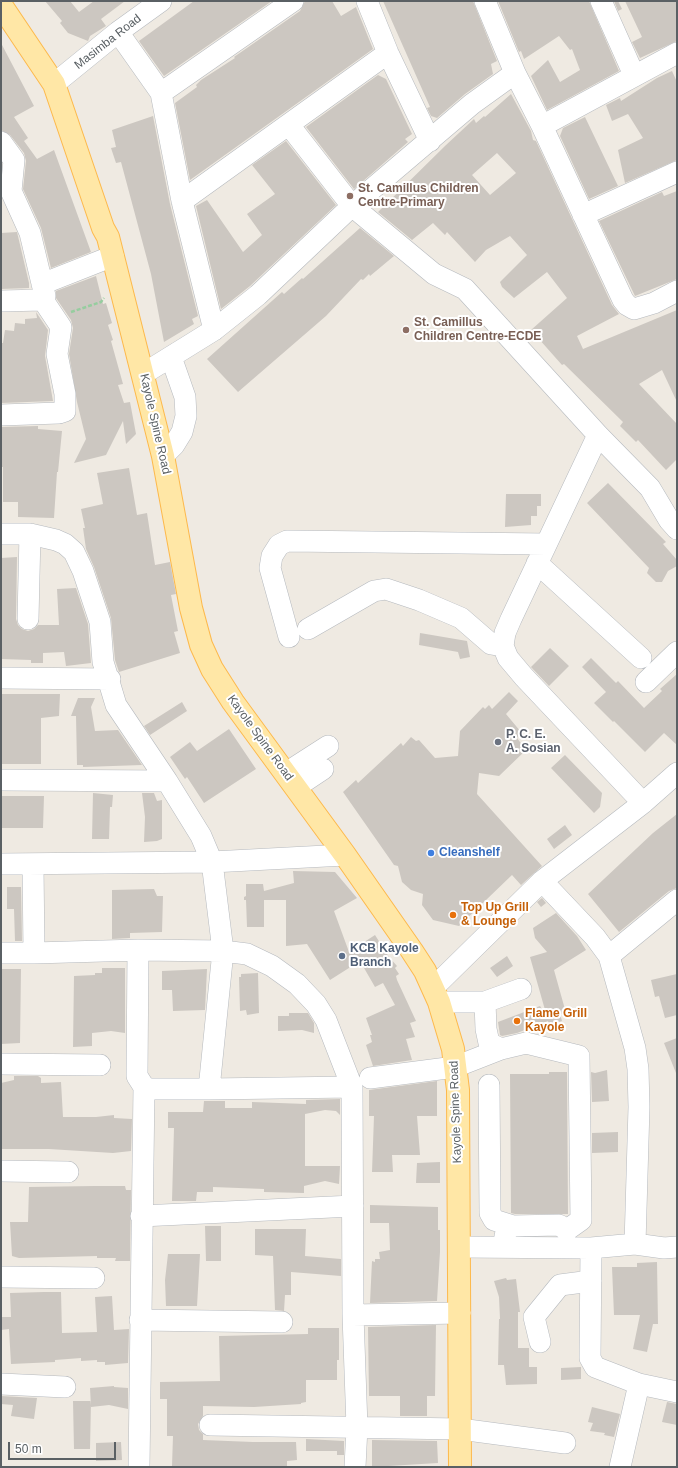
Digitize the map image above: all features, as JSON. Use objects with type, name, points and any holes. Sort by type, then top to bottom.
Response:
[{"type":"main road","name":"Kayole Spine Road","points":[[1,5],[54,84],[113,256],[162,456],[191,608],[201,644],[212,669],[233,702],[346,855],[412,951],[436,995],[454,1049],[458,1090],[460,1467]]},
{"type":"street","name":"Masimba Road","points":[[54,84],[118,32],[161,1]]},
{"type":"street","points":[[161,93],[293,1]]},
{"type":"street","points":[[367,1],[388,53],[430,141]]},
{"type":"street","points":[[485,1],[515,73],[542,126],[627,305],[634,309],[639,308],[654,303],[677,291]]},
{"type":"street","points":[[601,1],[634,75]]},
{"type":"street","points":[[118,32],[161,93],[182,200],[214,330]]},
{"type":"street","points":[[182,200],[289,126],[388,53]]},
{"type":"street","points":[[542,126],[677,53]]},
{"type":"street","points":[[143,374],[214,330],[258,295],[352,206],[472,104],[515,73]]},
{"type":"street","points":[[289,126],[352,206],[434,274],[465,290],[598,435],[650,488],[669,520],[677,529]]},
{"type":"street","points":[[1,142],[14,160],[6,191],[30,233],[43,292],[61,327],[57,354],[65,394],[65,411],[59,413],[1,415]]},
{"type":"street","points":[[583,215],[677,172]]},
{"type":"street","points":[[1,301],[43,292],[113,256]]},
{"type":"street","points":[[162,456],[174,445],[182,432],[186,416],[185,397],[171,357]]},
{"type":"street","points":[[598,435],[505,633],[503,646],[508,658],[524,677],[643,803]]},
{"type":"street","points":[[1,534],[30,534],[65,544],[74,552],[83,571],[100,622],[103,662],[110,679],[116,705],[167,781],[201,836],[212,862],[223,951],[209,1089]]},
{"type":"street","points":[[28,619],[30,534]]},
{"type":"street","points":[[289,637],[270,568],[272,556],[279,545],[287,541],[546,544]]},
{"type":"street","points":[[537,563],[641,658]]},
{"type":"street","points":[[308,629],[374,591],[386,589],[419,600],[461,618],[491,644],[503,646]]},
{"type":"street","points":[[646,682],[677,652]]},
{"type":"street","points":[[1,678],[110,679]]},
{"type":"street","points":[[291,780],[328,746]]},
{"type":"street","points":[[291,780],[323,769]]},
{"type":"street","points":[[436,995],[542,881],[643,803],[677,773]]},
{"type":"street","points":[[1,780],[167,781]]},
{"type":"street","points":[[1,864],[33,865],[212,862],[346,855]]},
{"type":"street","points":[[33,865],[34,953]]},
{"type":"street","points":[[542,881],[595,937],[609,956],[635,1048],[638,1069],[639,1115],[635,1244]]},
{"type":"street","points":[[609,956],[677,900]]},
{"type":"street","points":[[138,950],[137,1076],[144,1087],[141,1216],[139,1467]]},
{"type":"street","points":[[1,953],[138,950],[223,951],[247,954],[272,966],[297,984],[316,1004],[361,1083],[353,1206],[352,1315],[357,1427],[355,1467]]},
{"type":"street","points":[[436,995],[485,1002],[521,989]]},
{"type":"street","points":[[485,1002],[486,1029],[489,1043],[501,1049]]},
{"type":"street","points":[[144,1087],[209,1089],[361,1083],[455,1067],[501,1049],[526,1043],[579,1056],[581,1220],[567,1230],[559,1225],[513,1226],[494,1220],[490,1213],[489,1085]]},
{"type":"street","points":[[1,1064],[100,1065]]},
{"type":"street","points":[[1,1171],[68,1172]]},
{"type":"street","points":[[141,1216],[353,1206]]},
{"type":"street","points":[[513,1226],[507,1230],[505,1235],[513,1248]]},
{"type":"street","points":[[459,1247],[591,1248],[635,1244],[664,1248],[677,1247]]},
{"type":"street","points":[[591,1248],[590,1358],[595,1367],[639,1384],[677,1392]]},
{"type":"street","points":[[1,1277],[94,1278]]},
{"type":"street","points":[[540,1342],[534,1317],[560,1285],[591,1281]]},
{"type":"street","points":[[352,1315],[460,1313]]},
{"type":"street","points":[[140,1320],[282,1322]]},
{"type":"street","points":[[1,1384],[65,1386]]},
{"type":"street","points":[[620,1467],[639,1384]]},
{"type":"street","points":[[210,1425],[460,1429],[565,1443]]},
{"type":"path","points":[[66,314],[101,302],[108,292]]},
{"type":"building","points":[[45,1],[70,1],[79,12],[94,1],[125,1],[101,19],[106,26],[90,36],[88,41],[68,33],[60,23],[62,21]]},
{"type":"building","points":[[194,1],[272,1],[164,76],[139,41]]},
{"type":"building","points":[[305,1],[332,1],[341,16],[356,7],[373,49],[190,180],[175,103],[197,87],[196,85],[201,80],[235,58],[234,57],[300,11]]},
{"type":"building","points":[[383,1],[473,1],[497,61],[491,64],[493,74],[465,94],[437,118],[431,116],[427,108],[430,107]]},
{"type":"building","points":[[498,1],[589,1],[619,71],[547,110],[531,76],[548,60],[560,82],[580,70],[572,49],[570,50],[559,36],[524,59],[521,51],[519,52]]},
{"type":"building","points":[[614,1],[618,1],[622,9],[618,11]]},
{"type":"building","points":[[625,1],[677,1],[677,41],[640,58],[632,42],[642,37]]},
{"type":"building","points":[[1,43],[34,106],[14,117],[28,138],[24,141],[37,159],[54,150],[91,252],[51,268],[41,228],[23,189],[26,161],[24,153],[10,135],[1,130]]},
{"type":"building","points":[[672,71],[677,82],[677,160],[625,183],[618,150],[643,138],[628,114],[612,121],[606,105],[620,98],[621,101],[657,78]]},
{"type":"building","points":[[378,75],[386,79],[412,134],[405,139],[408,142],[354,189],[306,127]]},
{"type":"building","points":[[511,94],[531,131],[533,140],[536,141],[612,305],[619,314],[577,336],[583,349],[677,310],[677,402],[662,370],[639,384],[677,424],[677,459],[666,470],[638,440],[636,442],[620,426],[623,422],[564,364],[562,365],[531,330],[567,298],[547,272],[514,298],[502,287],[500,282],[527,255],[510,236],[486,250],[475,262],[447,232],[445,235],[433,223],[412,240],[378,212],[474,119],[476,123],[484,116],[485,117]],"holes":[[[497,153],[516,173],[490,195],[472,175]]]},
{"type":"building","points":[[153,116],[170,204],[198,316],[192,319],[194,324],[164,342],[151,274],[121,162],[116,163],[111,148],[116,147],[112,130]]},
{"type":"building","points":[[585,117],[618,186],[589,199],[560,136],[563,128]]},
{"type":"building","points":[[286,141],[336,205],[250,286],[221,309],[196,206],[207,200],[243,252],[262,235],[247,214],[275,194],[252,165]]},
{"type":"building","points":[[677,191],[677,279],[635,296],[599,221],[662,192],[664,196]]},
{"type":"building","points":[[360,228],[394,256],[370,276],[369,274],[363,280],[361,279],[326,316],[238,392],[207,359],[282,292],[284,294],[302,278],[303,279]]},
{"type":"building","points":[[17,232],[29,288],[1,289],[1,233]]},
{"type":"building","points":[[96,276],[103,304],[106,303],[112,323],[108,325],[123,384],[118,385],[124,403],[130,402],[136,434],[126,444],[123,421],[106,455],[74,463],[86,439],[77,402],[69,354],[73,328],[71,320],[56,298],[56,291]]},
{"type":"building","points":[[36,312],[48,330],[45,356],[53,401],[1,403],[1,343],[3,343],[5,330],[14,331],[15,323],[25,324],[25,319],[37,318]]},
{"type":"building","points":[[38,426],[38,429],[62,431],[57,472],[54,518],[18,517],[18,502],[3,502],[1,427]]},
{"type":"building","points":[[129,468],[137,515],[147,513],[155,565],[170,562],[176,594],[171,595],[178,631],[174,632],[180,653],[119,672],[115,660],[111,618],[94,567],[86,549],[83,528],[85,528],[81,509],[103,504],[97,473]]},
{"type":"building","points":[[608,483],[666,542],[663,544],[677,560],[677,566],[668,571],[662,582],[656,582],[647,573],[649,568],[587,503]]},
{"type":"building","points":[[506,494],[541,494],[541,506],[537,506],[537,516],[531,516],[531,525],[505,527]]},
{"type":"building","points":[[17,557],[16,619],[18,625],[22,629],[28,631],[34,629],[38,625],[59,625],[57,589],[76,588],[88,624],[91,663],[66,666],[64,652],[43,653],[43,663],[31,663],[31,660],[1,659],[1,558]]},
{"type":"building","points":[[420,633],[467,641],[470,657],[460,659],[458,652],[419,645]]},
{"type":"building","points":[[550,648],[569,666],[549,686],[531,667]]},
{"type":"building","points":[[591,658],[616,683],[618,681],[644,708],[662,691],[660,689],[677,674],[677,745],[664,733],[645,752],[594,703],[606,692],[582,667]]},
{"type":"building","points":[[509,692],[518,701],[506,714],[521,732],[517,738],[526,750],[499,776],[479,773],[477,794],[542,866],[521,885],[512,875],[459,926],[433,920],[422,905],[423,894],[411,890],[402,882],[398,866],[394,865],[343,792],[356,780],[358,783],[401,743],[403,746],[411,737],[416,741],[419,740],[435,758],[458,756],[460,731],[483,707],[485,709],[489,705],[492,709]]},
{"type":"building","points":[[1,694],[60,694],[59,716],[41,718],[41,764],[1,764]]},
{"type":"building","points":[[78,698],[95,698],[91,707],[95,731],[118,730],[142,765],[83,767],[83,765],[77,765],[76,716],[71,716]]},
{"type":"building","points":[[182,702],[187,711],[150,735],[144,726]]},
{"type":"building","points":[[229,729],[256,769],[204,803],[187,777],[185,779],[170,757],[190,742],[197,751]]},
{"type":"building","points":[[565,755],[602,793],[600,807],[594,813],[551,768]]},
{"type":"building","points":[[93,793],[113,795],[112,807],[110,807],[109,839],[92,839]]},
{"type":"building","points":[[142,793],[154,793],[157,801],[162,800],[162,839],[157,841],[144,842],[145,817]]},
{"type":"building","points":[[1,796],[44,796],[43,828],[1,828]]},
{"type":"building","points":[[677,814],[677,888],[669,891],[619,932],[588,894],[653,833]]},
{"type":"building","points":[[565,825],[572,835],[554,849],[547,839]]},
{"type":"building","points":[[293,871],[335,872],[357,898],[334,911],[349,952],[375,935],[389,957],[397,966],[395,968],[399,974],[396,976],[397,980],[416,1021],[410,1023],[415,1037],[406,1039],[412,1060],[373,1066],[366,1045],[372,1042],[370,1035],[372,1035],[366,1018],[395,1005],[383,983],[375,987],[360,961],[330,980],[307,944],[286,946],[286,900],[264,900],[264,927],[247,927],[246,900],[244,900],[244,897],[246,896],[246,884],[263,884],[264,891],[294,883]]},
{"type":"building","points":[[7,887],[21,887],[22,941],[15,941],[14,909],[7,909]]},
{"type":"building","points":[[154,889],[157,896],[163,896],[162,932],[130,933],[130,938],[112,939],[112,890]]},
{"type":"building","points":[[542,898],[546,903],[541,907],[537,902]]},
{"type":"building","points":[[556,913],[577,936],[586,950],[554,970],[566,1013],[560,1014],[562,1021],[549,1025],[548,1021],[517,1033],[502,1036],[500,1035],[498,1022],[540,1006],[547,1017],[530,957],[547,952],[535,938],[533,928]]},
{"type":"building","points":[[507,956],[513,966],[497,977],[490,968]]},
{"type":"building","points":[[102,968],[125,968],[125,1033],[111,1031],[92,1033],[92,1046],[73,1047],[74,976],[95,975],[95,973],[102,973]]},
{"type":"building","points":[[1,969],[21,969],[20,1043],[1,1044]]},
{"type":"building","points":[[207,969],[205,1010],[173,1011],[172,990],[162,990],[162,971]]},
{"type":"building","points":[[258,973],[259,1013],[247,1015],[246,1010],[240,1011],[239,977],[241,977],[241,974]]},
{"type":"building","points":[[677,974],[677,1015],[665,1018],[659,996],[655,997],[651,980]]},
{"type":"building","points":[[289,1013],[308,1013],[314,1023],[314,1033],[302,1030],[278,1031],[278,1016],[289,1016]]},
{"type":"building","points":[[677,1038],[677,1073],[676,1073],[664,1043]]},
{"type":"building","points":[[607,1070],[609,1101],[592,1102],[591,1072],[595,1073]]},
{"type":"building","points":[[549,1072],[567,1072],[568,1214],[511,1213],[510,1074],[549,1074]]},
{"type":"building","points":[[14,1076],[38,1076],[41,1078],[41,1083],[61,1082],[63,1117],[96,1117],[114,1115],[114,1118],[132,1119],[131,1151],[113,1153],[49,1149],[1,1149],[1,1083],[14,1080]]},
{"type":"building","points":[[437,1081],[437,1116],[417,1116],[420,1155],[392,1155],[393,1172],[372,1172],[374,1116],[369,1116],[369,1090]]},
{"type":"building","points":[[340,1099],[340,1115],[336,1111],[325,1110],[305,1114],[305,1166],[340,1166],[339,1184],[325,1181],[304,1186],[304,1193],[264,1192],[264,1189],[213,1187],[213,1192],[197,1192],[196,1201],[172,1201],[174,1128],[168,1128],[168,1112],[203,1112],[204,1101],[225,1101],[225,1108],[252,1108],[252,1102],[306,1104],[306,1100]]},
{"type":"building","points":[[618,1132],[618,1152],[592,1153],[592,1133]]},
{"type":"building","points":[[440,1162],[440,1183],[416,1183],[417,1163]]},
{"type":"building","points":[[125,1186],[126,1190],[131,1190],[130,1261],[115,1261],[116,1258],[97,1258],[97,1256],[19,1258],[12,1256],[10,1222],[28,1222],[29,1187]]},
{"type":"building","points":[[370,1205],[438,1207],[440,1252],[437,1301],[370,1303],[372,1261],[375,1262],[375,1259],[380,1259],[379,1252],[390,1250],[389,1223],[370,1223]]},
{"type":"building","points":[[205,1226],[221,1226],[221,1261],[206,1261]]},
{"type":"building","points":[[255,1229],[306,1229],[305,1256],[341,1259],[341,1276],[291,1272],[291,1295],[285,1295],[284,1311],[275,1310],[273,1256],[255,1255]]},
{"type":"building","points":[[168,1254],[200,1254],[197,1306],[166,1306],[165,1280]]},
{"type":"building","points":[[657,1262],[658,1324],[653,1324],[647,1352],[633,1349],[640,1315],[614,1315],[612,1267],[637,1267],[637,1263]]},
{"type":"building","points":[[506,1278],[507,1280],[516,1279],[520,1312],[518,1312],[518,1348],[529,1348],[529,1367],[537,1367],[537,1384],[506,1385],[504,1365],[498,1365],[500,1319],[499,1297],[494,1281]]},
{"type":"building","points":[[61,1292],[62,1333],[97,1332],[95,1297],[112,1296],[114,1330],[129,1329],[128,1363],[105,1365],[105,1362],[97,1362],[97,1360],[81,1361],[81,1358],[55,1360],[55,1362],[11,1364],[9,1329],[1,1330],[1,1317],[11,1317],[10,1293]]},
{"type":"building","points":[[436,1325],[435,1396],[427,1396],[427,1416],[400,1416],[400,1396],[369,1396],[368,1327]]},
{"type":"building","points":[[308,1328],[339,1328],[339,1360],[337,1360],[337,1380],[306,1380],[306,1402],[301,1404],[254,1407],[203,1406],[203,1416],[198,1424],[199,1430],[203,1434],[203,1440],[296,1442],[297,1460],[287,1461],[287,1467],[172,1466],[173,1436],[167,1436],[167,1399],[160,1399],[160,1382],[220,1381],[219,1336],[308,1334]]},
{"type":"building","points":[[581,1367],[581,1379],[561,1380],[561,1368]]},
{"type":"building","points":[[114,1386],[128,1388],[128,1409],[109,1405],[91,1407],[90,1388]]},
{"type":"building","points":[[1,1396],[37,1398],[34,1419],[11,1416],[13,1405],[1,1404]]},
{"type":"building","points":[[73,1401],[91,1401],[90,1449],[74,1449]]},
{"type":"building","points":[[667,1402],[677,1404],[677,1425],[662,1422]]},
{"type":"building","points":[[592,1407],[620,1414],[614,1437],[604,1435],[605,1433],[590,1431],[593,1423],[588,1422]]},
{"type":"building","points":[[306,1439],[344,1441],[344,1455],[337,1455],[337,1451],[306,1451]]},
{"type":"building","points":[[372,1440],[437,1441],[438,1463],[372,1467]]},
{"type":"building","points":[[121,1442],[122,1460],[96,1461],[96,1443]]},
{"type":"place","name":"St. Camillus Children Centre-Primary","points":[[350,196]]},
{"type":"place","name":"St. Camillus Children Centre-ECDE","points":[[406,330]]},
{"type":"place","name":"P. C. E. A. Sosian","points":[[498,742]]},
{"type":"place","name":"Cleanshelf","points":[[431,853]]},
{"type":"place","name":"Top Up Grill & Lounge","points":[[453,915]]},
{"type":"place","name":"KCB Kayole Branch","points":[[342,956]]},
{"type":"place","name":"Flame Grill Kayole","points":[[517,1021]]}]
